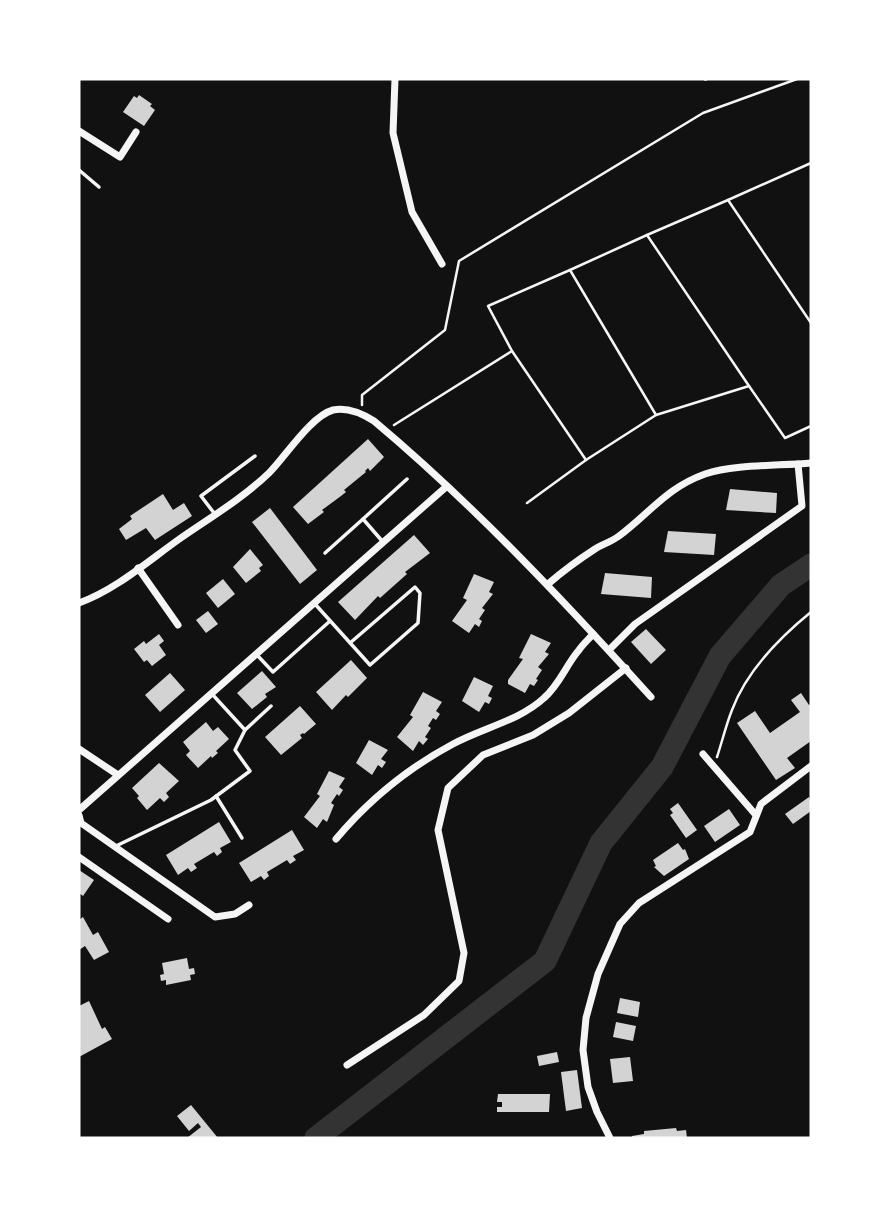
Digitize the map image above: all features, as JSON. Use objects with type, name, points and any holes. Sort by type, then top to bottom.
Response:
[{"type":"street","points":[[395,79],[393,133],[412,212],[442,264]]},
{"type":"street","points":[[79,131],[120,157],[136,132]]},
{"type":"street","points":[[79,603],[138,568],[269,473],[316,421],[334,410],[362,414],[385,431],[548,584],[652,698]]},
{"type":"street","points":[[548,584],[570,565],[616,538],[664,494],[684,483],[722,470],[811,463]]},
{"type":"street","points":[[610,650],[635,624],[802,506],[798,464]]},
{"type":"street","points":[[79,810],[446,487]]},
{"type":"street","points":[[138,568],[178,625]]},
{"type":"street","points":[[336,839],[355,817],[416,766],[453,744],[528,710],[545,698],[593,634]]},
{"type":"street","points":[[347,1065],[424,1015],[459,981],[464,953],[438,830],[448,788],[484,755],[533,735],[557,721],[626,668]]},
{"type":"street","points":[[79,749],[118,775]]},
{"type":"street","points":[[703,754],[755,814]]},
{"type":"street","points":[[610,1138],[588,1087],[583,1050],[586,1018],[598,974],[620,924],[639,903],[750,832],[761,804],[811,766]]},
{"type":"street","points":[[79,815],[80,823],[215,917],[235,914],[249,905]]},
{"type":"street","points":[[79,857],[169,919]]},
{"type":"lane","points":[[79,170],[99,187]]},
{"type":"lane","points":[[215,514],[201,496],[255,456]]},
{"type":"lane","points":[[324,552],[407,479]]},
{"type":"lane","points":[[363,519],[383,542]]},
{"type":"lane","points":[[313,603],[370,665],[418,623],[421,593],[415,587],[350,643]]},
{"type":"lane","points":[[256,653],[273,672],[330,621]]},
{"type":"lane","points":[[211,693],[245,730]]},
{"type":"lane","points":[[115,847],[216,796],[250,771],[235,750],[245,730],[271,706]]},
{"type":"lane","points":[[216,796],[242,838]]},
{"type":"path","points":[[362,414],[362,395],[445,330],[459,261],[704,113],[797,79]]},
{"type":"path","points":[[586,460],[512,351],[488,306],[811,163]]},
{"type":"path","points":[[728,200],[811,323]]},
{"type":"path","points":[[647,234],[785,438],[811,426]]},
{"type":"path","points":[[570,270],[656,415]]},
{"type":"path","points":[[385,431],[512,351]]},
{"type":"path","points":[[527,503],[586,460],[656,415],[748,386]]},
{"type":"path","points":[[714,767],[731,711],[745,683],[785,633],[811,612]]},
{"type":"building","points":[[139,95],[152,104],[150,106],[155,110],[144,126],[123,112],[134,96],[137,98]]},
{"type":"building","points":[[368,439],[384,457],[370,471],[368,468],[344,490],[346,492],[308,524],[293,507]]},
{"type":"building","points":[[730,489],[777,493],[776,513],[726,510]]},
{"type":"building","points":[[163,494],[173,510],[184,503],[192,516],[155,540],[146,528],[126,540],[119,529],[132,519],[130,516]]},
{"type":"building","points":[[270,508],[317,570],[300,584],[252,522]]},
{"type":"building","points":[[668,531],[716,534],[714,555],[664,552]]},
{"type":"building","points":[[414,535],[430,553],[405,572],[407,574],[380,598],[378,596],[355,620],[338,602]]},
{"type":"building","points":[[250,549],[263,565],[259,568],[261,571],[246,583],[233,567]]},
{"type":"building","points":[[605,573],[652,577],[651,598],[601,594]]},
{"type":"building","points":[[474,574],[494,582],[489,592],[493,594],[482,608],[485,610],[479,619],[482,621],[479,627],[475,624],[469,633],[452,621],[467,600],[463,598]]},
{"type":"building","points":[[223,579],[235,594],[218,608],[206,593]]},
{"type":"building","points":[[208,611],[218,624],[206,633],[196,620]]},
{"type":"building","points":[[646,629],[666,650],[651,664],[631,642]]},
{"type":"building","points":[[159,634],[164,641],[159,645],[166,655],[152,666],[147,660],[144,662],[134,649]]},
{"type":"building","points":[[531,634],[551,643],[545,652],[549,654],[538,667],[542,670],[536,679],[538,680],[534,686],[530,684],[525,693],[508,684],[508,680],[523,659],[519,658]]},
{"type":"building","points":[[351,660],[367,678],[332,710],[316,692]]},
{"type":"building","points":[[262,671],[276,687],[265,694],[267,697],[252,709],[237,693]]},
{"type":"building","points":[[170,673],[185,690],[160,712],[145,695]]},
{"type":"building","points":[[474,677],[493,686],[488,696],[492,698],[489,704],[485,702],[479,712],[462,701]]},
{"type":"building","points":[[423,692],[442,702],[436,711],[440,714],[436,720],[433,718],[428,726],[431,728],[425,737],[428,739],[423,745],[419,741],[413,751],[397,737],[413,717],[410,715]]},
{"type":"building","points":[[801,693],[809,705],[811,704],[811,741],[787,758],[795,768],[776,780],[737,723],[755,711],[770,733],[800,712],[791,700]]},
{"type":"building","points":[[300,706],[316,724],[300,735],[302,738],[281,755],[265,737]]},
{"type":"building","points":[[206,722],[213,731],[218,727],[229,739],[216,751],[218,753],[198,768],[186,755],[190,751],[183,742]]},
{"type":"building","points":[[369,740],[388,750],[381,759],[386,762],[382,768],[378,765],[372,775],[356,763]]},
{"type":"building","points":[[159,763],[179,781],[166,793],[169,797],[164,802],[160,798],[147,810],[132,788]]},
{"type":"building","points":[[329,771],[345,778],[339,787],[343,790],[331,803],[334,805],[327,822],[323,819],[317,828],[304,817],[320,796],[317,794]]},
{"type":"building","points":[[809,797],[811,811],[793,824],[785,814]]},
{"type":"building","points":[[678,803],[697,830],[686,838],[670,815],[673,813],[670,809]]},
{"type":"building","points":[[729,809],[740,825],[715,842],[704,826]]},
{"type":"building","points":[[219,822],[231,842],[220,848],[222,852],[217,856],[214,852],[194,864],[197,868],[191,872],[188,868],[178,875],[166,855]]},
{"type":"building","points":[[292,830],[304,850],[293,856],[296,860],[290,864],[287,860],[267,872],[269,876],[264,880],[261,876],[251,882],[239,863]]},
{"type":"building","points":[[678,843],[685,849],[689,859],[664,876],[654,867],[656,866],[653,860]]},
{"type":"building","points":[[79,870],[94,880],[83,896],[79,893]]},
{"type":"building","points":[[83,917],[93,935],[98,932],[109,952],[94,960],[85,946],[79,950],[79,920]]},
{"type":"building","points":[[187,958],[189,969],[194,968],[195,974],[190,975],[191,980],[166,985],[166,980],[161,981],[160,975],[164,974],[162,963]]},
{"type":"building","points":[[620,998],[640,1002],[638,1017],[617,1013]]},
{"type":"building","points":[[89,1001],[102,1029],[105,1027],[112,1039],[79,1057],[79,1006]]},
{"type":"building","points":[[616,1022],[636,1026],[633,1041],[613,1037]]},
{"type":"building","points":[[557,1052],[559,1062],[539,1066],[537,1056]]},
{"type":"building","points":[[630,1057],[633,1081],[613,1083],[610,1059]]},
{"type":"building","points":[[577,1070],[582,1108],[566,1111],[561,1072]]},
{"type":"building","points":[[498,1094],[550,1094],[549,1112],[497,1112],[497,1107],[502,1107],[502,1102],[497,1102]]},
{"type":"building","points":[[191,1105],[218,1138],[187,1138],[201,1127],[198,1123],[189,1131],[177,1116]]},
{"type":"building","points":[[676,1128],[677,1131],[686,1130],[687,1138],[632,1138],[644,1134],[644,1131]]},
{"type":"waterway","points":[[316,1138],[545,961],[601,843],[662,767],[720,656],[781,585],[811,565]]}]
